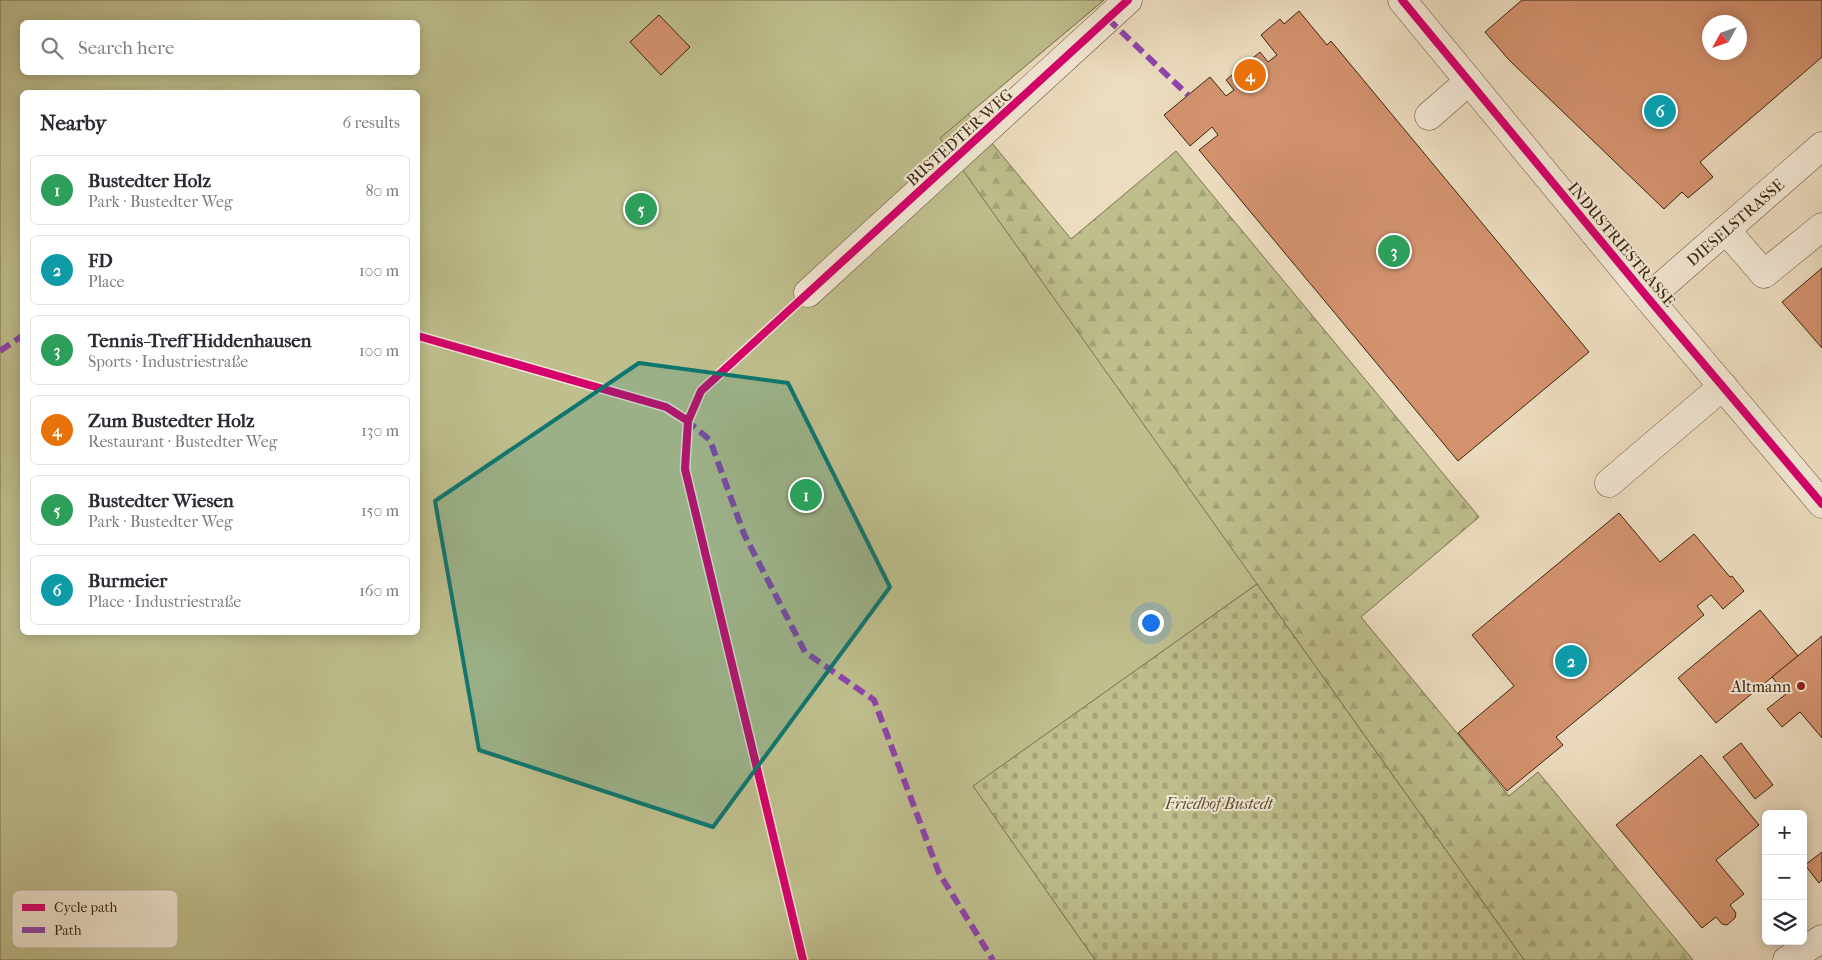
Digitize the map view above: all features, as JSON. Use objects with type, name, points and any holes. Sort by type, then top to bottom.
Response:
[{"type":"street","name":"BUSTEDTER WEG","points":[[808,293],[1128,0]]},
{"type":"street","name":"INDUSTRIESTRASSE","points":[[1402,0],[1648,298],[1822,504]]},
{"type":"street","points":[[1429,116],[1469,81]]},
{"type":"street","name":"DIESELSTRASSE","points":[[1648,298],[1822,146]]},
{"type":"street","points":[[1726,230],[1764,274],[1822,227]]},
{"type":"street","points":[[1609,483],[1723,386]]},
{"type":"street","points":[[1787,960],[1822,939]]},
{"type":"highlighted area","points":[[639,363],[788,383],[890,587],[713,827],[479,750],[435,501]]},
{"type":"green space","points":[[0,0],[1104,0],[968,114],[1071,239],[1176,151],[1479,517],[1361,617],[1509,796],[1538,772],[1693,960],[1524,960],[1257,584],[973,786],[1095,960],[0,960]]},
{"type":"green space","points":[[0,0],[1104,0],[940,138],[1257,584],[973,786],[1095,960],[0,960]]},
{"type":"green space","name":"Friedhof Bustedt","points":[[1257,584],[1524,960],[1095,960],[972,786]]},
{"type":"building","points":[[1522,0],[1822,0],[1822,57],[1700,162],[1713,177],[1688,198],[1682,192],[1664,209],[1509,60],[1485,32]]},
{"type":"building","points":[[1299,11],[1327,45],[1331,41],[1589,352],[1458,461],[1199,150],[1218,135],[1212,127],[1190,146],[1164,115],[1210,77],[1226,96],[1234,90],[1226,80],[1260,52],[1268,62],[1277,55],[1261,35],[1280,19],[1284,24]]},
{"type":"building","points":[[659,15],[690,47],[661,75],[630,42]]},
{"type":"building","points":[[1822,268],[1822,348],[1782,302]]},
{"type":"building","points":[[1619,513],[1660,562],[1694,534],[1744,591],[1723,609],[1711,595],[1697,606],[1704,615],[1556,737],[1563,745],[1507,791],[1458,733],[1514,686],[1472,635]]},
{"type":"building","points":[[1760,610],[1798,656],[1716,723],[1678,678]]},
{"type":"building","name":"Altmann","points":[[1822,636],[1822,738],[1800,712],[1782,727],[1767,709],[1786,694],[1772,677]]},
{"type":"building","points":[[1741,743],[1773,785],[1755,799],[1723,757]]},
{"type":"building","points":[[1701,755],[1759,825],[1716,860],[1744,894],[1730,905],[1736,913],[1735,918],[1727,925],[1722,924],[1716,917],[1702,928],[1616,825]]},
{"type":"building","points":[[1822,852],[1822,880],[1819,883],[1807,868],[1807,863]]},
{"type":"marked path","points":[[1108,19],[1188,95]]},
{"type":"marked path","points":[[0,351],[20,337]]},
{"type":"marked path","points":[[686,420],[710,440],[744,534],[805,652],[874,700],[939,873],[993,960]]},
{"type":"cycle path","points":[[803,960],[685,469],[688,421],[701,391],[1128,0]]},
{"type":"cycle path","points":[[1402,0],[1648,298],[1822,504]]},
{"type":"cycle path","points":[[420,337],[666,407],[688,421]]},
{"type":"place","name":"Zum Bustedter Holz","points":[[1250,75]]},
{"type":"place","name":"Burmeier","points":[[1660,111]]},
{"type":"place","name":"Bustedter Wiesen","points":[[641,209]]},
{"type":"place","name":"Tennis-Treff Hiddenhausen","points":[[1394,251]]},
{"type":"place","name":"Bustedter Holz","points":[[806,495]]},
{"type":"place","name":"FD","points":[[1571,661]]},
{"type":"place","name":"Altmann","points":[[1801,686]]}]
